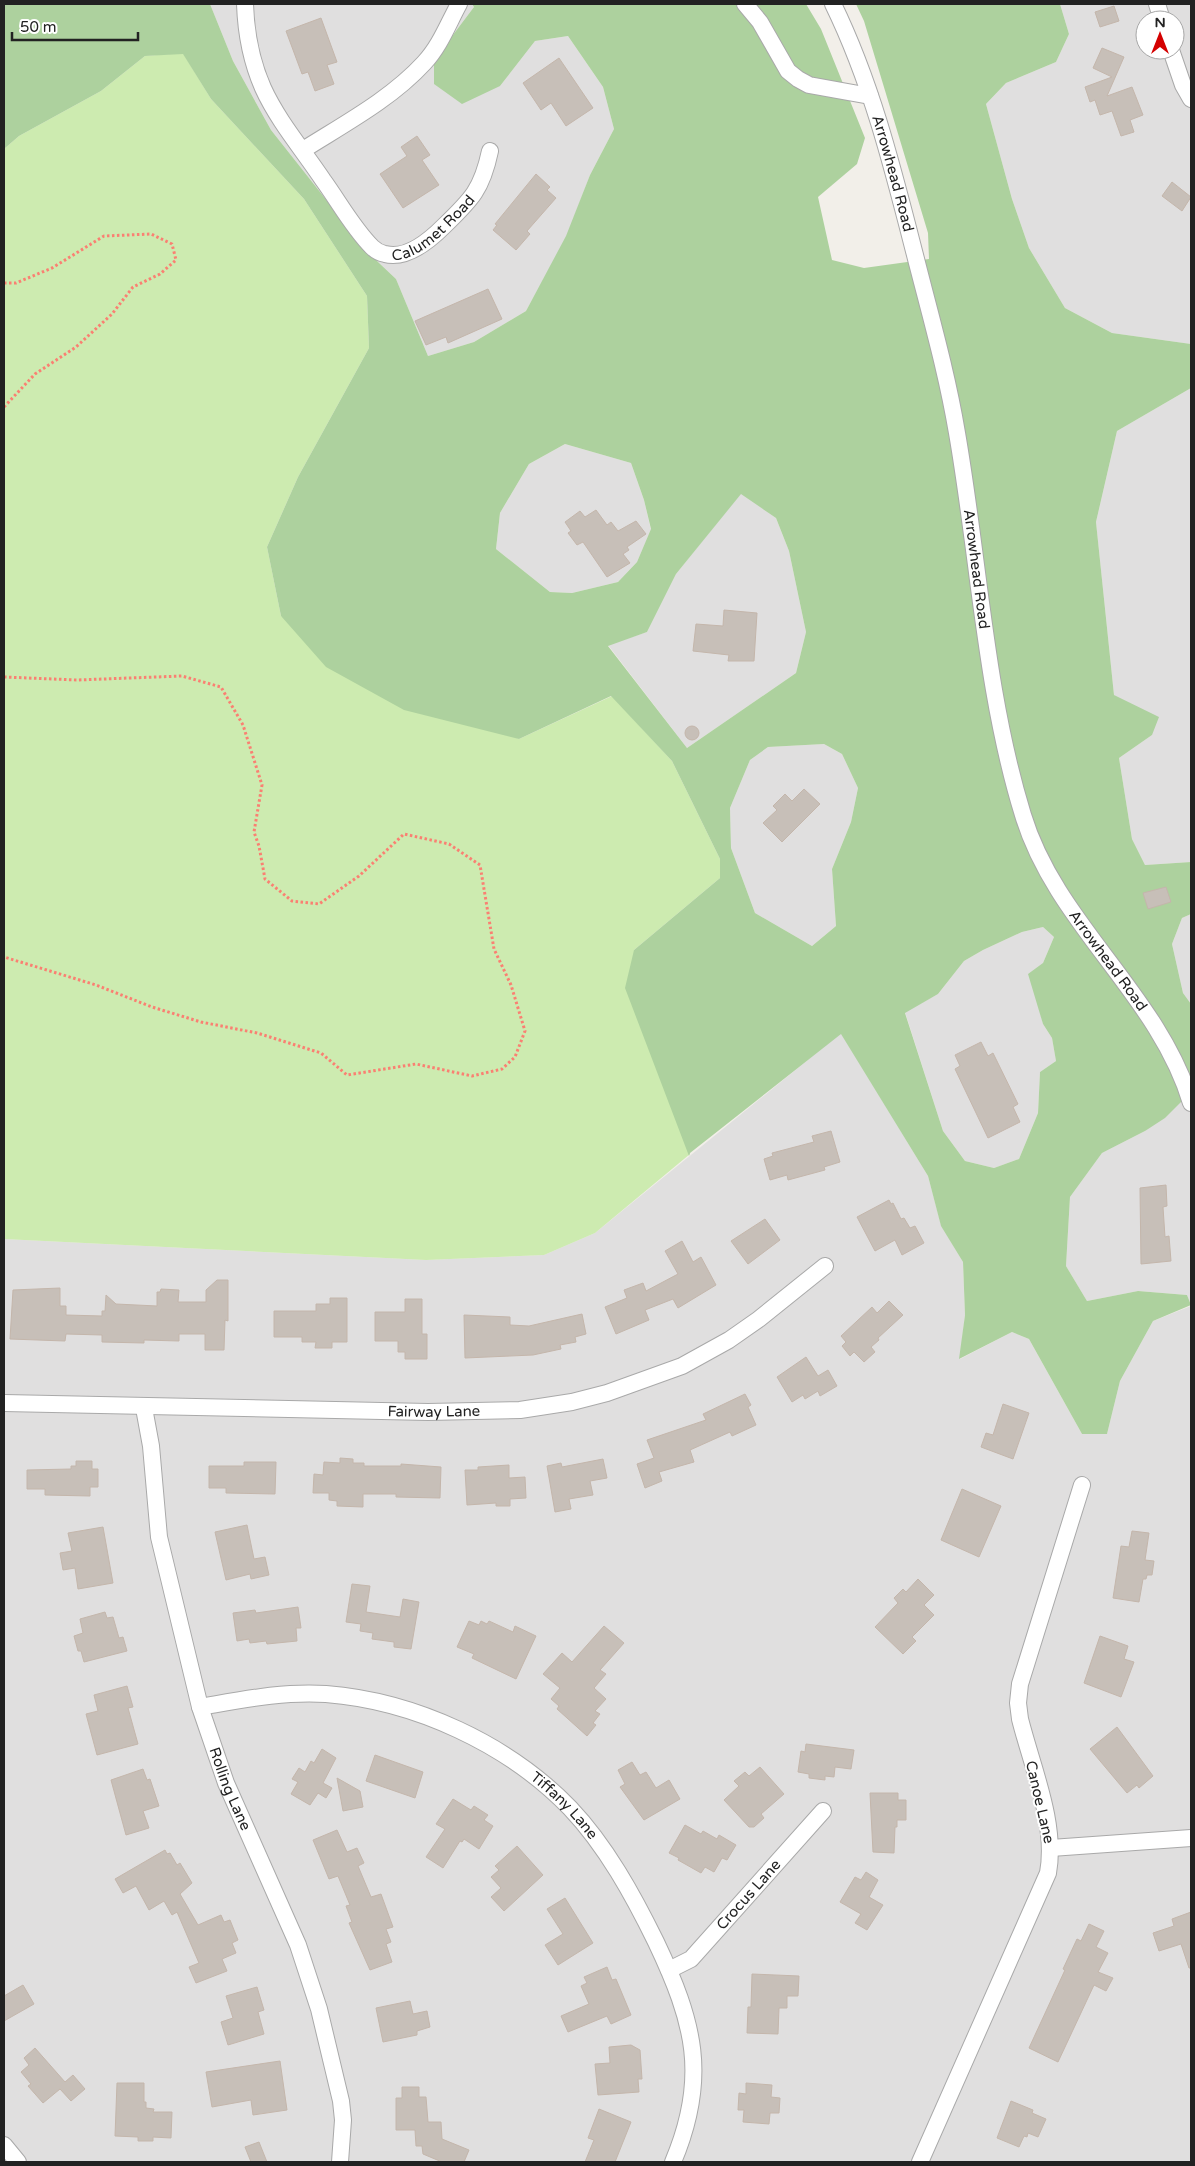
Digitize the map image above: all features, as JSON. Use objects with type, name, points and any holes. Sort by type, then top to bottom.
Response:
[{"type":"street","name":"Calumet Road","points":[[245,4],[246,29],[251,52],[263,87],[274,110],[360,232],[379,252],[387,255],[400,255],[412,251],[439,231],[476,194],[484,176],[490,151]]},
{"type":"street","points":[[302,150],[401,84],[424,63],[438,45],[459,4]]},
{"type":"street","points":[[745,4],[760,22],[788,70],[798,79],[809,84],[870,96]]},
{"type":"street","name":"Arrowhead Road","points":[[833,4],[854,47],[884,137],[936,338],[957,430],[1007,758],[1024,819],[1044,867],[1075,918],[1146,1013],[1172,1057],[1191,1103]]},
{"type":"street","points":[[1174,60],[1191,99]]},
{"type":"street","name":"Fairway Lane","points":[[4,1403],[144,1408],[472,1412],[520,1410],[572,1402],[607,1393],[682,1366],[729,1340],[759,1319],[825,1266]]},
{"type":"street","name":"Rolling Lane","points":[[144,1408],[151,1446],[159,1537],[200,1707],[226,1783],[298,1945],[319,2009],[341,2101],[340,2162]]},
{"type":"street","name":"Canoe Lane","points":[[920,2162],[1048,1873],[1051,1848],[1049,1829],[1020,1719],[1018,1703],[1020,1684],[1082,1485]]},
{"type":"street","name":"Tiffany Lane","points":[[200,1707],[257,1697],[288,1694],[325,1694],[360,1699],[422,1715],[489,1746],[550,1788],[586,1827],[621,1877],[669,1970],[689,2026],[695,2079],[689,2118],[674,2162]]},
{"type":"street","name":"Crocus Lane","points":[[669,1970],[691,1959],[823,1811]]},
{"type":"street","points":[[1051,1848],[1191,1838]]},
{"type":"street","points":[[4,2144],[18,2162]]},
{"type":"path","points":[[4,283],[16,283],[52,268],[104,236],[151,234],[172,244],[176,260],[160,274],[133,287],[112,314],[76,347],[35,374],[4,407]]},
{"type":"path","points":[[4,677],[77,680],[182,676],[221,687],[243,725],[262,785],[254,832],[260,846],[265,880],[292,901],[319,904],[359,876],[404,834],[448,844],[480,865],[494,949],[511,985],[525,1031],[515,1057],[502,1070],[472,1076],[416,1064],[346,1075],[321,1053],[257,1033],[201,1022],[152,1007],[96,985],[4,957]]},
{"type":"shaded area","points":[[210,4],[472,4],[474,7],[434,60],[500,86],[535,41],[568,36],[603,87],[614,129],[590,175],[567,236],[526,311],[474,342],[428,356],[396,279],[378,262],[343,221],[271,130],[233,61]]},
{"type":"shaded area","points":[[1060,4],[1191,4],[1191,344],[1112,333],[1065,308],[1029,248],[1012,199],[986,104],[1006,83],[1056,62],[1069,34]]},
{"type":"shaded area","points":[[1191,388],[1191,862],[1145,865],[1132,839],[1119,758],[1152,735],[1114,695],[1096,522],[1117,431]]},
{"type":"shaded area","points":[[565,444],[631,463],[644,500],[651,530],[637,562],[618,582],[572,593],[550,592],[496,549],[500,513],[529,464]]},
{"type":"shaded area","points":[[741,493],[776,518],[789,551],[806,632],[796,673],[687,748],[608,645],[647,632],[676,574]]},
{"type":"shaded area","points":[[824,744],[842,754],[858,788],[851,822],[832,869],[836,926],[812,946],[755,913],[731,848],[730,808],[750,760],[768,747]]},
{"type":"shaded area","points":[[1191,914],[1191,1004],[1183,993],[1172,944],[1182,918]]},
{"type":"shaded area","points":[[1043,927],[1054,937],[1043,963],[1038,1004],[1043,1024],[1052,1038],[1056,1061],[1040,1072],[1038,1113],[1019,1159],[994,1168],[965,1161],[943,1131],[905,1012],[938,994],[964,961],[1022,932]]},
{"type":"shaded area","points":[[841,1033],[928,1176],[941,1225],[963,1262],[965,1315],[960,1359],[1012,1332],[1029,1339],[1082,1434],[1107,1434],[1120,1381],[1153,1321],[1191,1306],[1191,2162],[4,2162],[4,1239],[426,1260],[544,1255],[595,1233]]},
{"type":"shaded area","points":[[1191,1092],[1191,1305],[1187,1295],[1138,1291],[1087,1301],[1066,1266],[1070,1197],[1102,1153],[1145,1131]]},
{"type":"green space","points":[[4,4],[210,4],[233,61],[271,130],[343,221],[378,262],[396,279],[428,356],[474,342],[526,311],[566,236],[590,175],[614,129],[603,87],[568,36],[535,41],[500,86],[462,104],[434,84],[434,60],[474,7],[472,4],[806,4],[821,29],[865,138],[857,164],[818,197],[832,260],[864,268],[929,259],[928,233],[864,21],[856,4],[1060,4],[1069,34],[1056,62],[1006,83],[986,104],[1012,199],[1029,248],[1065,308],[1112,333],[1191,344],[1191,388],[1117,431],[1096,522],[1114,695],[1159,717],[1152,735],[1119,758],[1132,839],[1145,865],[1191,862],[1191,914],[1182,918],[1172,944],[1183,993],[1191,1004],[1191,1092],[1165,1118],[1145,1131],[1102,1153],[1070,1197],[1066,1266],[1087,1301],[1138,1291],[1187,1295],[1191,1305],[1153,1321],[1120,1381],[1107,1434],[1082,1434],[1029,1339],[1012,1332],[959,1359],[965,1315],[963,1262],[941,1226],[928,1176],[841,1034],[690,1153],[689,1156],[625,988],[634,950],[720,878],[720,859],[672,761],[611,696],[519,739],[404,710],[326,667],[281,616],[267,547],[298,477],[369,348],[367,296],[304,199],[211,99],[183,54],[145,56],[101,91],[19,136],[4,149]],"holes":[[[565,444],[631,463],[644,500],[651,529],[637,562],[618,582],[572,593],[550,592],[496,549],[500,513],[529,464]],[[741,494],[776,518],[789,551],[806,632],[796,673],[687,748],[608,646],[647,632],[676,574]],[[824,744],[842,754],[858,788],[851,822],[832,869],[836,926],[812,946],[755,913],[731,848],[730,808],[750,760],[768,747]],[[1043,927],[1054,937],[1043,963],[1028,974],[1043,1024],[1052,1038],[1056,1061],[1040,1072],[1038,1113],[1019,1159],[994,1168],[965,1161],[943,1131],[905,1013],[938,994],[964,961],[1022,932]]]},
{"type":"green space","points":[[183,53],[211,99],[304,199],[367,296],[369,348],[298,477],[267,547],[281,616],[519,739],[612,696],[672,761],[720,859],[720,878],[634,950],[690,1154],[595,1233],[544,1255],[426,1260],[4,1239],[4,149],[19,136],[101,91],[145,56]]},
{"type":"building","points":[[1114,6],[1119,21],[1100,27],[1095,12]]},
{"type":"building","points":[[321,18],[337,62],[327,65],[334,84],[315,91],[308,72],[302,74],[286,31]]},
{"type":"building","points":[[1102,48],[1124,57],[1107,96],[1132,87],[1143,115],[1130,120],[1134,132],[1121,136],[1112,111],[1100,115],[1095,100],[1090,102],[1085,87],[1112,77],[1093,68]]},
{"type":"building","points":[[559,58],[593,108],[566,126],[551,103],[541,110],[523,83]]},
{"type":"building","points":[[417,136],[430,155],[422,160],[439,185],[403,208],[380,174],[407,156],[401,147]]},
{"type":"building","points":[[536,174],[550,187],[547,190],[556,198],[527,231],[530,234],[516,250],[493,230],[497,225],[495,224]]},
{"type":"building","points":[[1172,182],[1191,197],[1182,211],[1162,196]]},
{"type":"building","points":[[488,289],[502,319],[448,343],[446,337],[426,345],[415,321]]},
{"type":"building","points":[[596,510],[607,525],[611,522],[618,531],[636,521],[646,534],[627,547],[629,550],[623,554],[630,563],[607,577],[583,542],[577,545],[568,533],[571,531],[565,522],[580,511],[585,517]]},
{"type":"building","points":[[724,610],[757,613],[754,661],[728,661],[729,655],[693,651],[696,624],[723,626]]},
{"type":"building","points":[[689,726],[695,726],[699,733],[695,740],[689,740],[685,736],[685,730]]},
{"type":"building","points":[[804,789],[820,804],[782,842],[763,823],[777,810],[773,806],[785,794],[792,801]]},
{"type":"building","points":[[1166,887],[1171,902],[1148,909],[1143,893]]},
{"type":"building","points":[[981,1042],[988,1056],[993,1053],[1018,1104],[1013,1107],[1020,1122],[988,1138],[955,1069],[960,1066],[955,1055]]},
{"type":"building","points":[[831,1131],[840,1162],[824,1167],[825,1170],[788,1180],[787,1175],[770,1180],[764,1159],[773,1156],[772,1153],[814,1142],[812,1136]]},
{"type":"building","points":[[1166,1185],[1167,1206],[1163,1207],[1165,1237],[1169,1236],[1171,1261],[1141,1264],[1140,1188]]},
{"type":"building","points":[[889,1200],[891,1204],[893,1203],[901,1219],[904,1218],[910,1228],[915,1226],[924,1243],[902,1255],[895,1240],[875,1251],[857,1217]]},
{"type":"building","points":[[765,1219],[780,1240],[748,1264],[731,1241]]},
{"type":"building","points":[[682,1241],[693,1262],[701,1257],[716,1285],[678,1308],[673,1299],[645,1310],[649,1320],[616,1334],[605,1307],[627,1298],[624,1290],[643,1283],[646,1291],[678,1274],[665,1251]]},
{"type":"building","points":[[217,1280],[228,1280],[228,1321],[225,1320],[224,1350],[205,1350],[205,1334],[179,1334],[179,1341],[144,1340],[144,1343],[102,1342],[102,1335],[66,1334],[65,1341],[10,1339],[13,1290],[60,1288],[60,1306],[66,1306],[66,1315],[102,1316],[102,1311],[105,1311],[106,1295],[116,1304],[157,1306],[157,1292],[160,1292],[161,1289],[179,1290],[178,1302],[206,1302],[206,1290]]},
{"type":"building","points":[[330,1298],[347,1298],[347,1342],[332,1342],[332,1348],[315,1348],[316,1342],[302,1342],[302,1337],[274,1337],[274,1311],[316,1311],[316,1304],[330,1304]]},
{"type":"building","points":[[405,1299],[422,1299],[422,1334],[427,1334],[427,1359],[405,1359],[405,1352],[398,1352],[398,1341],[375,1341],[375,1312],[405,1312]]},
{"type":"building","points":[[889,1301],[903,1315],[878,1338],[879,1340],[871,1347],[875,1352],[864,1362],[854,1352],[850,1356],[842,1346],[846,1342],[841,1336],[872,1307],[877,1313]]},
{"type":"building","points":[[582,1314],[586,1334],[575,1337],[576,1342],[560,1345],[561,1349],[533,1355],[465,1358],[464,1315],[510,1317],[510,1325],[529,1326]]},
{"type":"building","points":[[806,1357],[818,1376],[828,1370],[837,1386],[820,1396],[818,1391],[805,1399],[803,1395],[792,1402],[777,1377]]},
{"type":"building","points":[[745,1394],[751,1405],[748,1407],[756,1425],[732,1436],[730,1432],[690,1450],[694,1462],[659,1472],[662,1481],[645,1488],[637,1464],[654,1458],[647,1440],[706,1420],[703,1414]]},
{"type":"building","points":[[1003,1404],[1029,1413],[1013,1459],[981,1447],[986,1433],[993,1435]]},
{"type":"building","points":[[340,1458],[353,1459],[353,1463],[364,1463],[364,1466],[401,1466],[401,1464],[441,1467],[440,1498],[396,1497],[396,1494],[363,1494],[363,1507],[337,1506],[337,1501],[329,1500],[329,1493],[313,1493],[314,1474],[323,1475],[324,1462],[340,1463]]},
{"type":"building","points":[[603,1459],[607,1478],[590,1481],[593,1495],[569,1499],[571,1509],[555,1512],[547,1466],[561,1463],[562,1467]]},
{"type":"building","points":[[76,1461],[92,1461],[92,1469],[98,1469],[98,1487],[90,1487],[90,1496],[45,1495],[45,1489],[27,1489],[27,1470],[71,1469],[71,1466],[76,1466]]},
{"type":"building","points":[[244,1462],[276,1462],[275,1494],[226,1493],[226,1488],[209,1488],[209,1466],[244,1466]]},
{"type":"building","points":[[509,1465],[509,1478],[525,1477],[526,1498],[510,1499],[510,1506],[496,1506],[496,1503],[467,1505],[465,1470],[478,1470],[478,1467]]},
{"type":"building","points":[[962,1489],[1001,1506],[979,1557],[941,1540]]},
{"type":"building","points":[[247,1525],[254,1559],[265,1557],[269,1575],[251,1579],[250,1574],[226,1580],[215,1532]]},
{"type":"building","points":[[103,1527],[113,1583],[78,1589],[75,1568],[63,1570],[60,1553],[72,1551],[68,1533]]},
{"type":"building","points":[[1132,1531],[1149,1533],[1145,1560],[1154,1561],[1152,1575],[1147,1575],[1146,1579],[1143,1579],[1139,1602],[1113,1598],[1121,1546],[1129,1547]]},
{"type":"building","points":[[918,1579],[934,1595],[924,1605],[934,1615],[912,1637],[916,1641],[903,1654],[875,1627],[898,1603],[894,1598],[903,1589],[906,1592]]},
{"type":"building","points":[[352,1584],[370,1586],[366,1612],[400,1617],[403,1599],[419,1602],[411,1649],[394,1647],[394,1642],[372,1639],[373,1633],[360,1631],[361,1624],[346,1622]]},
{"type":"building","points":[[298,1607],[301,1628],[296,1628],[297,1641],[267,1644],[266,1641],[250,1643],[249,1639],[237,1641],[233,1613],[255,1610],[256,1613]]},
{"type":"building","points":[[105,1612],[107,1618],[113,1617],[119,1638],[123,1637],[127,1651],[84,1662],[81,1651],[78,1651],[74,1636],[83,1633],[80,1619]]},
{"type":"building","points":[[469,1621],[479,1625],[481,1621],[487,1624],[489,1621],[513,1632],[515,1626],[536,1636],[516,1679],[472,1658],[474,1654],[457,1647]]},
{"type":"building","points":[[604,1626],[624,1643],[600,1670],[606,1674],[594,1688],[606,1699],[595,1711],[600,1714],[593,1723],[596,1725],[587,1736],[557,1709],[559,1706],[551,1699],[560,1688],[543,1674],[562,1653],[572,1662]]},
{"type":"building","points":[[1100,1636],[1128,1646],[1124,1659],[1134,1662],[1121,1697],[1084,1683]]},
{"type":"building","points":[[127,1686],[133,1707],[128,1708],[138,1744],[97,1755],[86,1714],[98,1711],[94,1695]]},
{"type":"building","points":[[1117,1727],[1153,1776],[1139,1788],[1137,1785],[1127,1793],[1090,1749]]},
{"type":"building","points":[[806,1744],[854,1750],[851,1769],[835,1767],[834,1777],[825,1776],[825,1780],[809,1778],[809,1774],[798,1772],[801,1751],[805,1752]]},
{"type":"building","points":[[322,1749],[336,1758],[323,1783],[332,1788],[326,1798],[318,1793],[310,1805],[291,1794],[298,1782],[292,1779],[299,1768],[305,1772],[311,1761],[314,1763]]},
{"type":"building","points":[[375,1755],[423,1772],[415,1798],[366,1781]]},
{"type":"building","points":[[632,1762],[640,1775],[646,1772],[656,1788],[669,1780],[680,1799],[644,1820],[620,1787],[625,1784],[618,1770]]},
{"type":"building","points":[[760,1767],[784,1794],[761,1814],[764,1818],[754,1827],[749,1827],[724,1800],[739,1786],[734,1781],[745,1772],[749,1776]]},
{"type":"building","points":[[143,1769],[147,1780],[150,1779],[159,1806],[143,1811],[149,1828],[126,1835],[111,1780]]},
{"type":"building","points":[[337,1778],[360,1791],[363,1807],[343,1811]]},
{"type":"building","points":[[870,1793],[898,1793],[898,1800],[906,1800],[906,1820],[897,1820],[897,1827],[895,1827],[894,1853],[873,1852]]},
{"type":"building","points":[[453,1799],[471,1810],[474,1806],[488,1815],[484,1820],[493,1826],[479,1849],[464,1839],[462,1842],[460,1841],[443,1868],[426,1857],[445,1829],[436,1824]]},
{"type":"building","points":[[685,1825],[701,1834],[703,1831],[717,1839],[719,1835],[736,1845],[727,1860],[722,1858],[714,1872],[705,1867],[701,1873],[669,1853]]},
{"type":"building","points":[[337,1830],[347,1852],[357,1848],[364,1863],[358,1866],[371,1897],[381,1894],[393,1927],[386,1929],[391,1942],[386,1944],[392,1962],[370,1970],[349,1923],[352,1922],[346,1906],[350,1905],[338,1876],[329,1879],[313,1840]]},
{"type":"building","points":[[517,1846],[543,1875],[504,1911],[491,1897],[501,1888],[491,1877],[499,1870],[495,1866]]},
{"type":"building","points":[[165,1850],[167,1854],[170,1853],[177,1865],[180,1863],[192,1883],[180,1894],[198,1925],[221,1915],[224,1922],[230,1920],[238,1940],[232,1943],[236,1953],[222,1959],[227,1971],[196,1983],[189,1967],[199,1963],[177,1912],[172,1915],[164,1901],[149,1910],[136,1886],[123,1893],[115,1879]]},
{"type":"building","points":[[866,1872],[878,1880],[869,1897],[883,1905],[867,1930],[855,1923],[861,1914],[840,1902],[855,1877],[861,1880]]},
{"type":"building","points":[[565,1898],[593,1943],[558,1965],[545,1945],[563,1934],[547,1909]]},
{"type":"building","points":[[1191,1912],[1191,1968],[1189,1968],[1181,1944],[1159,1951],[1153,1933],[1174,1926],[1172,1919]]},
{"type":"building","points":[[1089,1924],[1104,1931],[1096,1947],[1108,1953],[1098,1972],[1113,1978],[1106,1991],[1094,1985],[1058,2062],[1029,2048],[1065,1970],[1063,1969],[1077,1939],[1081,1941]]},
{"type":"building","points":[[607,1967],[612,1980],[616,1979],[631,2015],[611,2024],[607,2016],[568,2032],[561,2016],[589,2004],[581,1986],[587,1983],[584,1977]]},
{"type":"building","points":[[752,1974],[799,1976],[798,1996],[787,1996],[787,2008],[779,2008],[778,2034],[747,2033],[748,2007],[751,2007]]},
{"type":"building","points":[[23,1985],[34,2004],[4,2021],[4,1996]]},
{"type":"building","points":[[257,1987],[264,2010],[258,2012],[264,2034],[228,2045],[221,2022],[233,2018],[226,1996]]},
{"type":"building","points":[[410,2001],[413,2014],[427,2011],[430,2027],[417,2031],[417,2035],[383,2042],[376,2008]]},
{"type":"building","points":[[631,2045],[640,2050],[642,2079],[638,2079],[639,2092],[598,2095],[595,2064],[610,2063],[609,2047]]},
{"type":"building","points":[[35,2048],[65,2082],[73,2075],[85,2089],[71,2101],[60,2089],[43,2103],[28,2086],[31,2084],[21,2072],[29,2065],[24,2058]]},
{"type":"building","points":[[280,2061],[287,2110],[253,2115],[251,2100],[212,2107],[206,2072]]},
{"type":"building","points":[[117,2083],[144,2083],[144,2102],[146,2102],[146,2108],[154,2109],[153,2112],[172,2112],[171,2138],[153,2137],[153,2141],[138,2141],[138,2137],[115,2136]]},
{"type":"building","points":[[746,2083],[772,2085],[771,2097],[780,2098],[779,2113],[770,2113],[769,2124],[743,2122],[744,2110],[738,2110],[739,2093],[746,2094]]},
{"type":"building","points":[[402,2087],[419,2087],[419,2097],[426,2097],[428,2122],[441,2122],[442,2139],[469,2150],[464,2162],[442,2162],[423,2154],[422,2146],[416,2146],[415,2130],[396,2130],[396,2098],[402,2098]]},
{"type":"building","points":[[1011,2101],[1033,2110],[1032,2113],[1046,2119],[1038,2137],[1028,2133],[1027,2137],[1024,2136],[1019,2147],[997,2138]]},
{"type":"building","points":[[599,2109],[631,2122],[615,2162],[585,2162],[594,2140],[588,2138]]},
{"type":"building","points":[[259,2142],[267,2162],[251,2162],[245,2147]]}]
